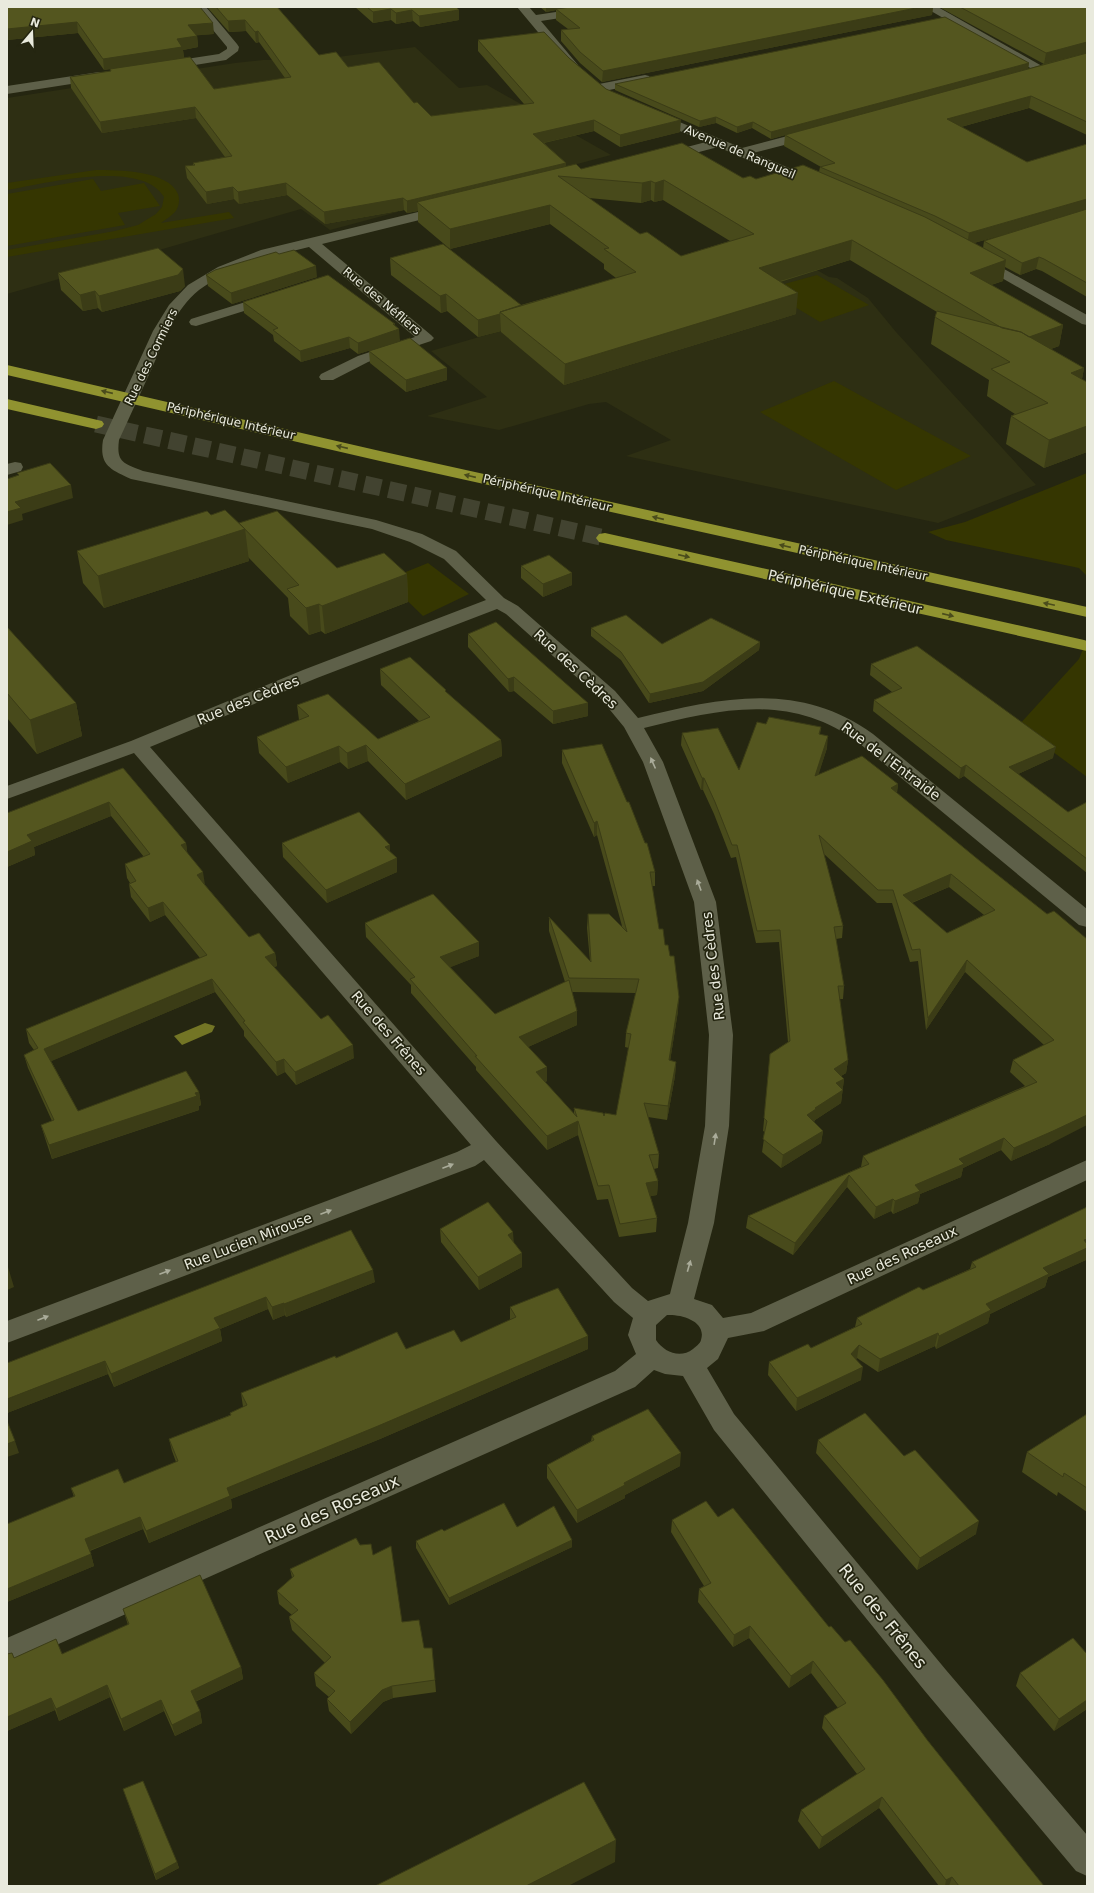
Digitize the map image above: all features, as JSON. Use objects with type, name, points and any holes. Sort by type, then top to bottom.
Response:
[{"type":"highway","points":[[7,355],[366,439],[380,456]]},
{"type":"highway","name":"Périphérique Intérieur","points":[[7,370],[380,456],[1087,612]]},
{"type":"highway","points":[[7,404],[96,424],[76,429],[7,416]]},
{"type":"highway","name":"Périphérique Extérieur","points":[[606,538],[1084,646]]},
{"type":"street","points":[[151,68],[222,57],[232,51],[233,47],[200,7]]},
{"type":"street","points":[[523,7],[584,77],[611,96]]},
{"type":"street","points":[[533,19],[612,7]]},
{"type":"street","points":[[930,7],[1043,70]]},
{"type":"street","points":[[932,20],[948,17]]},
{"type":"street","points":[[1028,75],[1058,66]]},
{"type":"street","points":[[7,90],[113,74]]},
{"type":"street","points":[[599,88],[654,77]]},
{"type":"street","name":"Avenue de Rangueil","points":[[645,112],[824,187]]},
{"type":"street","points":[[742,152],[829,129]]},
{"type":"street","points":[[654,159],[719,143]]},
{"type":"street","name":"Rue des Cormiers","points":[[461,206],[266,253],[223,270],[193,288],[174,308],[162,331],[111,440],[109,453],[113,461],[121,468],[137,475],[368,523],[416,538],[450,555],[498,602]]},
{"type":"street","name":"Rue des Néfliers","points":[[312,242],[426,338],[363,359],[327,377]]},
{"type":"street","points":[[983,248],[966,252],[1087,321]]},
{"type":"street","points":[[335,278],[349,274]]},
{"type":"street","points":[[196,322],[284,294]]},
{"type":"street","name":"Rue des Cèdres","points":[[7,793],[138,745],[310,674],[498,602],[528,624],[608,695],[633,725],[653,762],[705,902],[721,1035],[717,1126],[701,1223],[680,1304]]},
{"type":"street","name":"Rue de l'Entraide","points":[[633,725],[685,712],[742,703],[794,707],[826,715],[851,728],[943,800],[1087,920]]},
{"type":"street","name":"Rue des Frênes","points":[[138,745],[487,1147],[623,1295],[648,1314]]},
{"type":"street","name":"Rue Lucien Mirouse","points":[[7,1332],[466,1159],[487,1147]]},
{"type":"street","name":"Rue des Roseaux","points":[[715,1330],[755,1323],[1087,1169]]},
{"type":"street","points":[[680,1304],[698,1309],[706,1315],[712,1322],[715,1330],[715,1341],[710,1351],[702,1359],[690,1364],[676,1365],[664,1362],[652,1356],[645,1348],[641,1340],[642,1326],[648,1314],[657,1308],[680,1304]]},
{"type":"street","name":"Rue des Roseaux","points":[[7,1653],[624,1379],[652,1356]]},
{"type":"street","name":"Rue des Frênes","points":[[690,1364],[724,1422],[935,1680],[1087,1860]]},
{"type":"shaded area","points":[[415,47],[459,88],[487,85],[611,155],[330,230],[301,209],[7,294],[7,98],[235,63],[263,60],[314,60]]},
{"type":"shaded area","points":[[96,170],[116,170],[141,173],[164,180],[172,186],[178,194],[178,206],[175,212],[161,223],[229,212],[234,218],[7,257],[7,250],[115,231],[138,225],[156,214],[162,207],[164,197],[152,185],[135,179],[114,176],[66,179],[7,190],[7,183]]},
{"type":"shaded area","points":[[93,179],[101,191],[144,183],[160,206],[118,213],[125,225],[7,246],[7,194]]},
{"type":"shaded area","points":[[817,270],[829,277],[837,278],[868,298],[896,332],[1036,485],[938,523],[626,456],[671,440],[606,402],[589,404],[499,430],[427,416],[487,397],[431,351],[541,319]]},
{"type":"shaded area","points":[[817,275],[869,305],[820,322],[770,292],[770,288]]},
{"type":"shaded area","points":[[834,381],[971,456],[896,490],[760,412]]},
{"type":"shaded area","points":[[1087,473],[1087,576],[1079,568],[946,540],[928,532],[965,522]]},
{"type":"shaded area","points":[[428,563],[469,594],[423,616],[386,580]]},
{"type":"shaded area","points":[[1087,639],[1087,777],[1018,726],[1079,659]]},
{"type":"shaded area","points":[[205,1023],[215,1026],[212,1032],[182,1045],[174,1036]]},
{"type":"building","points":[[7,7],[200,7],[213,23],[188,25],[197,36],[177,39],[182,47],[103,59],[77,22],[7,29]]},
{"type":"building","points":[[216,7],[277,7],[319,55],[336,52],[348,67],[379,62],[414,103],[417,102],[431,116],[534,103],[478,40],[544,32],[569,58],[606,89],[681,120],[620,135],[594,120],[533,134],[566,163],[407,201],[403,198],[324,212],[286,183],[238,192],[233,187],[206,192],[185,166],[195,165],[193,163],[232,156],[195,107],[100,122],[70,77],[111,71],[110,69],[190,57],[214,89],[291,77],[258,31],[255,32],[245,20],[228,21]]},
{"type":"building","points":[[367,7],[456,7],[459,10],[419,16],[412,10],[396,13],[391,9],[373,12]]},
{"type":"building","points":[[571,7],[921,7],[603,71],[580,52],[561,30],[580,28],[556,9]]},
{"type":"building","points":[[960,7],[1087,7],[1087,42],[1046,53]]},
{"type":"building","points":[[945,17],[1029,63],[771,132],[753,122],[737,127],[716,117],[700,121],[615,84]]},
{"type":"building","points":[[1087,53],[1087,122],[1031,96],[947,119],[1027,162],[1087,144],[1087,199],[969,233],[935,216],[820,167],[835,163],[785,135]]},
{"type":"building","points":[[682,143],[743,178],[750,176],[756,179],[803,165],[925,217],[1006,260],[970,273],[1063,325],[1029,337],[1021,332],[1002,328],[852,240],[759,268],[798,293],[565,364],[500,312],[636,272],[604,249],[609,248],[550,205],[450,229],[417,202],[576,164],[581,169]],"holes":[[[558,176],[642,183],[651,181],[655,183],[664,180],[754,234],[681,256],[647,232],[640,234]]]},
{"type":"building","points":[[1087,209],[1087,283],[1039,257],[1022,263],[984,241]]},
{"type":"building","points":[[443,244],[521,305],[500,312],[500,314],[478,320],[446,294],[440,296],[390,258]]},
{"type":"building","points":[[158,248],[183,269],[178,275],[99,296],[95,291],[80,295],[58,273]]},
{"type":"building","points":[[294,250],[316,266],[231,293],[206,275],[215,270],[276,252],[279,254]]},
{"type":"building","points":[[328,275],[395,324],[393,324],[399,329],[358,343],[349,337],[300,351],[273,330],[278,328],[243,302]]},
{"type":"building","points":[[937,311],[1021,332],[1084,368],[1071,373],[1087,382],[1087,426],[1049,440],[1011,416],[1048,403],[991,369],[1010,362],[935,317]]},
{"type":"building","points":[[410,338],[447,368],[406,380],[369,351]]},
{"type":"building","points":[[50,463],[71,485],[15,502],[21,508],[7,512],[7,479],[19,475],[17,473]]},
{"type":"building","points":[[225,510],[245,529],[98,576],[77,551],[207,511],[211,515]]},
{"type":"building","points":[[277,511],[337,568],[384,553],[407,574],[322,606],[319,604],[306,608],[287,589],[299,585],[239,523]]},
{"type":"building","points":[[549,555],[572,573],[543,584],[521,566]]},
{"type":"building","points":[[626,615],[662,644],[711,618],[760,642],[703,682],[650,694],[621,652],[591,628]]},
{"type":"building","points":[[496,622],[588,703],[553,711],[514,677],[508,679],[468,634]]},
{"type":"building","points":[[7,627],[76,703],[30,720],[7,693]]},
{"type":"building","points":[[917,646],[1056,747],[1009,767],[1068,812],[1087,802],[1087,859],[966,765],[961,768],[874,700],[902,688],[871,664]]},
{"type":"building","points":[[410,657],[446,690],[445,691],[501,740],[405,784],[366,745],[347,753],[339,746],[286,767],[257,737],[309,716],[297,705],[328,694],[378,739],[430,717],[380,669]]},
{"type":"building","points":[[769,717],[821,727],[819,734],[828,736],[815,776],[862,756],[898,784],[891,788],[980,861],[1047,914],[1054,911],[1087,939],[1087,1115],[1014,1148],[1004,1138],[959,1159],[964,1164],[915,1185],[920,1191],[895,1201],[893,1199],[876,1207],[849,1175],[795,1243],[748,1216],[869,1164],[863,1156],[1037,1082],[1013,1060],[1054,1040],[967,960],[928,1018],[920,949],[912,950],[893,890],[878,890],[819,835],[843,926],[834,927],[844,986],[838,986],[848,1060],[834,1069],[844,1079],[836,1083],[843,1090],[807,1115],[823,1131],[783,1155],[763,1139],[767,1121],[764,1118],[770,1054],[790,1041],[780,930],[757,931],[737,845],[732,845],[715,802],[704,778],[702,778],[682,733],[718,728],[739,770],[757,722],[766,724]],"holes":[[[951,874],[995,910],[947,933],[903,895]]]},
{"type":"building","points":[[602,744],[627,802],[629,802],[645,843],[647,843],[655,872],[650,872],[659,929],[663,929],[665,945],[668,945],[670,956],[674,956],[679,997],[669,1060],[676,1062],[668,1106],[644,1103],[659,1154],[649,1155],[658,1181],[646,1183],[657,1218],[620,1224],[609,1185],[598,1186],[578,1121],[547,1136],[475,1056],[477,1056],[410,979],[415,977],[365,923],[433,894],[479,942],[440,957],[495,1014],[569,980],[577,1011],[519,1037],[547,1067],[536,1072],[577,1117],[574,1108],[603,1113],[604,1116],[605,1113],[616,1115],[631,1034],[626,1033],[639,979],[569,978],[549,917],[591,962],[588,914],[609,914],[627,932],[597,821],[594,823],[562,750]]},
{"type":"building","points":[[123,768],[186,843],[181,845],[203,872],[197,875],[204,884],[249,937],[259,933],[275,953],[265,957],[321,1019],[328,1015],[353,1045],[295,1072],[284,1059],[276,1062],[243,1022],[245,1021],[212,979],[44,1049],[78,1111],[186,1071],[199,1092],[195,1093],[197,1096],[49,1145],[41,1125],[54,1120],[24,1055],[38,1048],[26,1029],[207,955],[163,902],[148,908],[129,884],[136,881],[125,864],[150,854],[109,802],[27,835],[32,841],[7,852],[7,813]]},
{"type":"building","points":[[359,812],[390,845],[385,847],[397,858],[326,890],[282,843]]},
{"type":"building","points":[[488,1202],[513,1232],[508,1235],[522,1253],[478,1277],[440,1229]]},
{"type":"building","points":[[1087,1207],[1087,1239],[1084,1240],[1087,1244],[1087,1248],[1043,1268],[1049,1274],[986,1304],[991,1310],[939,1336],[938,1333],[880,1359],[859,1345],[851,1354],[863,1367],[797,1398],[769,1362],[808,1344],[811,1348],[862,1324],[857,1318],[919,1287],[923,1290],[976,1267],[972,1262]]},
{"type":"building","points":[[351,1230],[373,1270],[284,1304],[272,1307],[266,1297],[214,1318],[220,1328],[111,1374],[105,1361],[7,1399],[7,1363]]},
{"type":"building","points":[[558,1288],[588,1336],[378,1426],[227,1488],[230,1496],[146,1531],[140,1517],[85,1539],[91,1554],[7,1589],[7,1524],[75,1496],[71,1488],[118,1469],[124,1483],[178,1461],[169,1439],[231,1415],[230,1413],[247,1405],[241,1393],[335,1356],[336,1358],[397,1332],[406,1349],[454,1330],[461,1342],[516,1317],[510,1307]]},
{"type":"building","points":[[648,1409],[681,1453],[577,1510],[547,1465],[594,1440],[592,1436]]},
{"type":"building","points":[[865,1413],[904,1456],[915,1450],[979,1521],[920,1558],[818,1440]]},
{"type":"building","points":[[1087,1414],[1087,1488],[1064,1473],[1063,1477],[1027,1452]]},
{"type":"building","points":[[7,1421],[15,1441],[7,1444]]},
{"type":"building","points":[[706,1501],[718,1517],[733,1508],[829,1627],[831,1626],[845,1642],[850,1640],[883,1680],[928,1741],[1044,1886],[959,1886],[952,1877],[946,1880],[882,1797],[822,1837],[801,1810],[865,1769],[824,1716],[846,1703],[813,1661],[791,1676],[750,1626],[734,1635],[699,1589],[711,1583],[672,1520]]},
{"type":"building","points":[[504,1503],[517,1527],[554,1506],[572,1540],[449,1598],[416,1541],[442,1529],[444,1531]]},
{"type":"building","points":[[356,1538],[360,1545],[371,1544],[373,1555],[391,1546],[402,1622],[419,1620],[424,1648],[432,1648],[435,1680],[392,1686],[382,1690],[350,1722],[327,1699],[335,1691],[314,1673],[331,1657],[289,1617],[298,1610],[277,1591],[294,1576],[290,1569]]},
{"type":"building","points":[[200,1575],[241,1667],[191,1691],[200,1711],[172,1725],[161,1700],[121,1719],[107,1685],[56,1709],[51,1698],[7,1717],[7,1654],[12,1653],[14,1658],[56,1639],[62,1654],[129,1624],[123,1609]]},
{"type":"building","points":[[1073,1638],[1087,1654],[1087,1700],[1059,1719],[1020,1673]]},
{"type":"building","points":[[143,1781],[177,1862],[155,1874],[123,1789]]},
{"type":"building","points":[[584,1782],[616,1840],[526,1886],[375,1886]]},
{"type":"tunnel","points":[[96,424],[605,538]]}]
